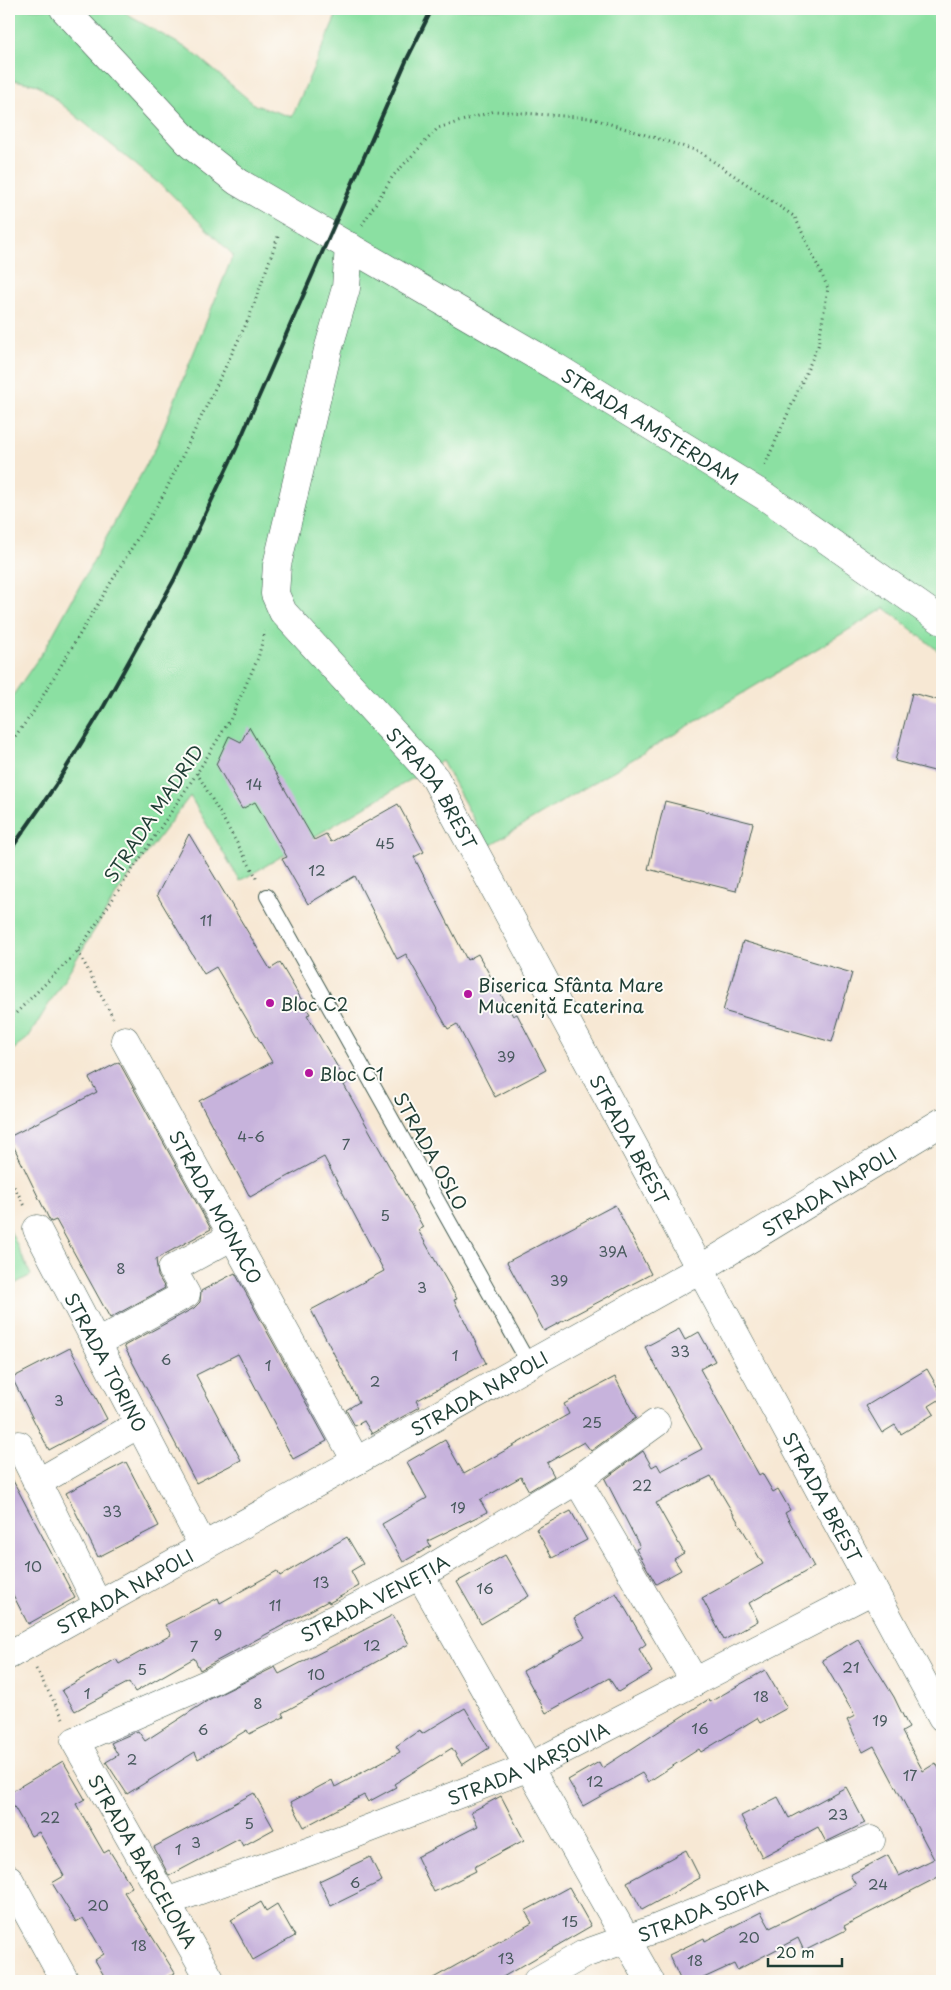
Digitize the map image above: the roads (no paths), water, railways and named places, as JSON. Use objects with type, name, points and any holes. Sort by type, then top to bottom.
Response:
[{"type":"street","name":"STRADA AMSTERDAM","points":[[64,9],[191,145],[238,182],[554,366],[766,497],[942,621]]},
{"type":"street","name":"STRADA BREST","points":[[349,246],[346,288],[328,350],[289,510],[277,565],[275,594],[283,612],[435,778],[942,1716]]},
{"type":"street","name":"STRADA MONACO","points":[[125,1040],[356,1461]]},
{"type":"street","name":"STRADA NAPOLI","points":[[14,1649],[98,1605],[700,1269],[942,1122]]},
{"type":"street","name":"STRADA TORINO","points":[[37,1229],[203,1546]]},
{"type":"street","points":[[97,1343],[186,1294],[172,1268],[233,1236]]},
{"type":"street","points":[[37,1483],[139,1424]]},
{"type":"street","name":"STRADA VENEȚIA","points":[[75,1741],[211,1682],[420,1575],[578,1480],[656,1424]]},
{"type":"street","points":[[9,1451],[19,1445],[98,1605]]},
{"type":"street","points":[[578,1480],[695,1682]]},
{"type":"street","points":[[420,1575],[650,1981]]},
{"type":"street","name":"STRADA VARȘOVIA","points":[[166,1902],[316,1849],[529,1767],[873,1590]]},
{"type":"street","name":"STRADA BARCELONA","points":[[75,1741],[211,1981]]},
{"type":"street","name":"STRADA SOFIA","points":[[536,1981],[584,1954],[655,1929],[871,1840]]},
{"type":"street","points":[[9,1879],[65,1981]]},
{"type":"lane","name":"STRADA OSLO","points":[[267,896],[529,1364]]},
{"type":"railway","points":[[9,852],[55,786],[104,706],[174,580],[235,451],[407,59],[432,9]]},
{"type":"place","name":"Biserica Sfânta Mare Muceniță Ecaterina","points":[[468,994]]},
{"type":"place","name":"Bloc C2","points":[[270,1003]]},
{"type":"place","name":"Bloc C1","points":[[309,1073]]}]
